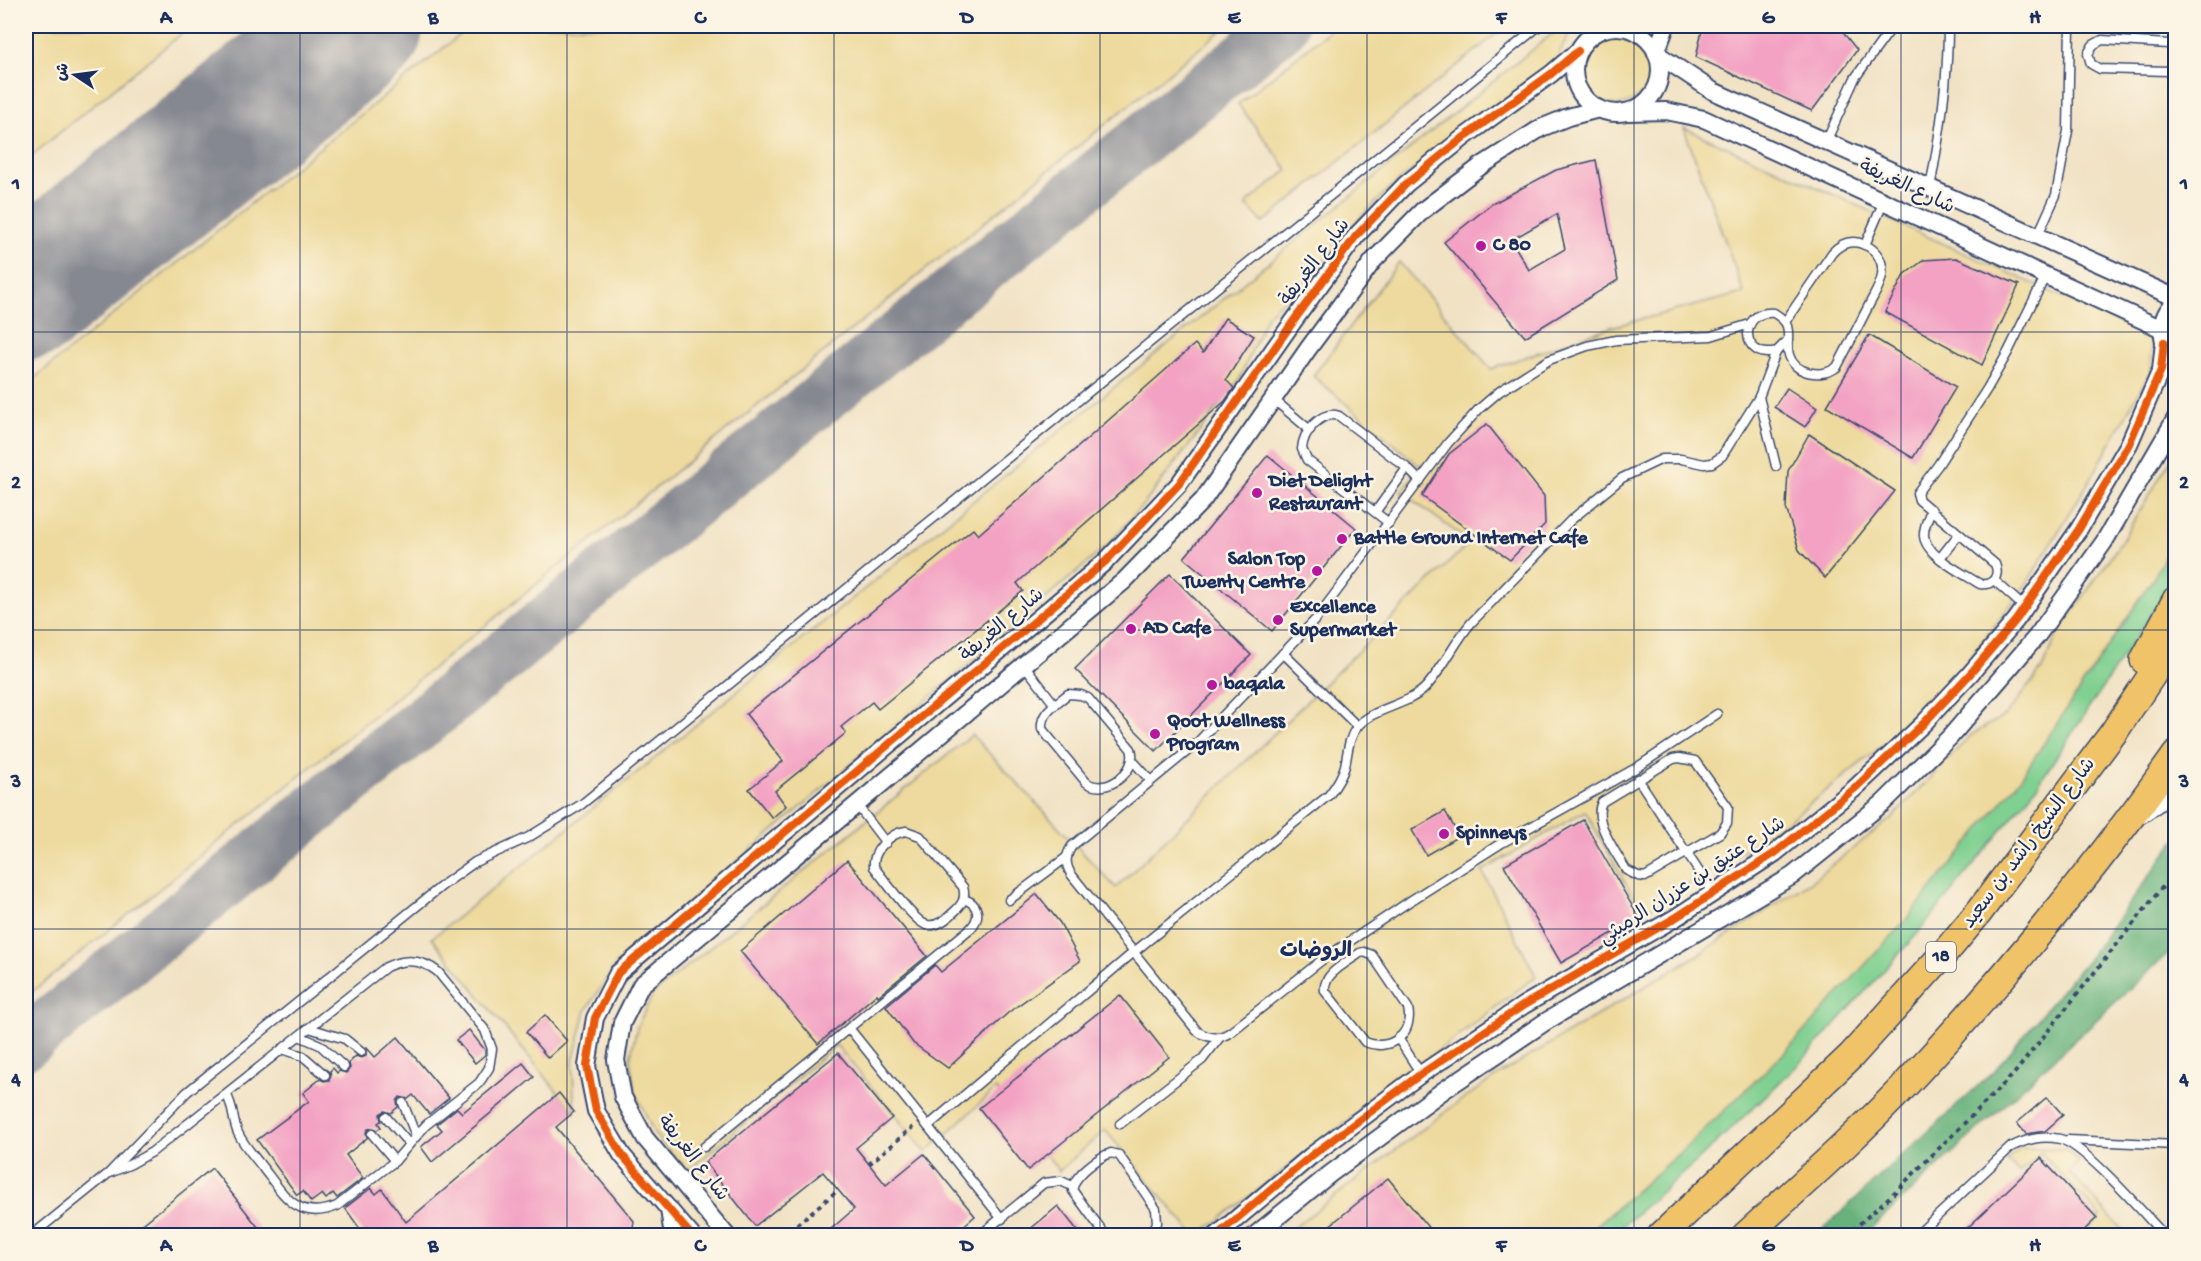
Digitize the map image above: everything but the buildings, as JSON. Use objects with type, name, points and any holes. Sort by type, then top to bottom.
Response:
[{"type":"main road","points":[[2114,732],[2144,660],[2175,600]]},
{"type":"main road","name":"شارع الشيخ راشد بن سعيد","points":[[1661,1236],[1851,1056],[1948,949],[1979,912],[2114,732],[2175,639]]},
{"type":"main road","points":[[1744,1236],[1801,1186],[1906,1084],[2020,957],[2130,819],[2175,755]]},
{"type":"street","points":[[1610,26],[1633,30],[1643,36],[1657,54],[1660,69],[1651,96],[1640,106],[1626,112],[1612,113],[1599,109],[1587,101],[1579,91],[1574,78],[1574,64],[1578,51],[1596,32],[1610,26]]},
{"type":"street","points":[[1657,54],[1666,26]]},
{"type":"street","name":"شارع الغريفة","points":[[692,1236],[622,1155],[596,1111],[587,1066],[591,1037],[595,1018],[618,973],[1106,561],[1179,484],[1356,236],[1406,184],[1578,51]]},
{"type":"street","name":"شارع الغريفة","points":[[1657,54],[1713,91],[2175,300]]},
{"type":"street","name":"شارع الغريفة","points":[[727,1236],[645,1138],[623,1097],[616,1060],[622,1023],[641,985],[1124,581],[1203,500],[1373,261],[1422,211],[1481,166],[1541,128],[1568,117],[1599,109]]},
{"type":"street","name":"شارع الغريفة","points":[[1626,112],[1666,111],[1704,119],[2046,275],[2163,335]]},
{"type":"street","name":"شارع عتيق بن عزران الرميثي","points":[[1216,1236],[1311,1156],[1421,1074],[1524,1005],[1676,918],[1775,853],[1854,789],[1939,707],[1970,674],[2024,607],[2079,529],[2129,444],[2161,370],[2164,318],[2175,300]]},
{"type":"street","points":[[2163,335],[2169,353],[2175,358]]},
{"type":"street","name":"شارع عتيق بن عزران الرميثي","points":[[1254,1236],[1330,1174],[1444,1089],[1545,1022],[1792,876],[1883,803],[1950,737],[2037,636],[2104,542],[2175,418]]},
{"type":"street","points":[[2130,819],[2175,787]]},
{"type":"street","points":[[668,1208],[673,1236]]},
{"type":"lane","points":[[31,1236],[109,1173],[187,1092],[443,885],[475,862],[547,827],[582,804],[1539,26]]},
{"type":"lane","points":[[1826,142],[1855,78],[1893,26]]},
{"type":"lane","points":[[1930,189],[1942,127],[1948,26]]},
{"type":"lane","points":[[2037,237],[2056,195],[2068,131],[2070,26]]},
{"type":"lane","points":[[2175,50],[2169,44],[2102,40],[2093,45],[2088,54],[2091,64],[2100,69],[2168,71],[2175,63]]},
{"type":"lane","points":[[1865,244],[1884,201]]},
{"type":"lane","points":[[1776,352],[1762,353],[1756,350],[1748,338],[1750,324],[1754,318],[1774,313],[1785,322],[1788,328],[1786,342],[1790,359],[1795,365],[1810,373],[1825,374],[1837,367],[1881,283],[1882,265],[1873,249],[1856,242],[1838,246],[1785,322]]},
{"type":"lane","points":[[1931,509],[1924,536],[1931,550],[1980,584],[1986,585],[1994,580],[1997,575],[1995,564],[1931,509],[1917,498],[1918,491],[1938,465],[1987,389],[2046,275]]},
{"type":"lane","points":[[1009,900],[1066,857],[1072,846],[1195,745],[1316,619],[1448,443],[1479,409],[1521,376],[1549,360],[1587,346],[1616,340],[1711,336],[1750,324]]},
{"type":"lane","points":[[925,1123],[1329,795],[1342,774],[1348,745],[1357,726],[1363,720],[1406,701],[1425,688],[1456,640],[1477,615],[1571,520],[1622,478],[1662,459],[1681,459],[1704,464],[1716,461],[1722,456],[1759,397],[1776,352],[1786,342]]},
{"type":"lane","points":[[1759,397],[1776,466]]},
{"type":"lane","points":[[1273,399],[1310,430]]},
{"type":"lane","points":[[1389,523],[1307,460],[1302,443],[1310,430],[1323,416],[1328,414],[1339,416],[1407,468],[1420,481]]},
{"type":"lane","points":[[1376,511],[1407,468]]},
{"type":"lane","points":[[1940,558],[1959,534]]},
{"type":"lane","points":[[1994,580],[2024,607]]},
{"type":"lane","points":[[1283,653],[1357,726]]},
{"type":"lane","points":[[1025,666],[1054,705]]},
{"type":"lane","points":[[1133,761],[1130,767],[1114,781],[1103,787],[1091,786],[1042,729],[1042,718],[1068,694],[1088,698],[1131,749],[1133,761],[1151,781]]},
{"type":"lane","points":[[1120,1124],[1202,1060],[1220,1037],[1232,1031],[1322,960],[1500,844],[1636,768],[1717,714]]},
{"type":"lane","points":[[1685,758],[1695,761],[1728,807],[1724,829],[1645,877],[1631,874],[1626,870],[1600,822],[1599,808],[1602,802],[1638,779],[1673,759],[1685,758]]},
{"type":"lane","points":[[1638,779],[1713,893]]},
{"type":"lane","points":[[857,805],[886,843]]},
{"type":"lane","points":[[899,832],[912,832],[920,836],[963,887],[964,899],[962,905],[946,919],[934,925],[922,923],[874,867],[876,852],[899,832]]},
{"type":"lane","points":[[1066,857],[1071,874],[1197,1031],[1204,1036],[1220,1037]]},
{"type":"lane","points":[[704,1148],[971,928],[976,922],[977,909],[974,904],[964,899]]},
{"type":"lane","points":[[1354,939],[1364,952],[1372,955],[1408,1008],[1407,1029],[1393,1044],[1374,1046],[1365,1042],[1325,991],[1324,986],[1329,976],[1364,952]]},
{"type":"lane","points":[[109,1173],[152,1152],[386,967],[395,963],[415,960],[431,966],[438,972],[485,1030],[492,1049],[485,1076],[479,1083],[426,1125],[395,1161],[337,1206],[318,1212],[299,1207],[284,1195],[243,1141],[237,1129],[233,1107],[226,1094]]},
{"type":"lane","points":[[309,1028],[345,1039],[361,1052]]},
{"type":"lane","points":[[849,1028],[1002,1219]]},
{"type":"lane","points":[[299,1036],[320,1045],[344,1067]]},
{"type":"lane","points":[[1398,1038],[1421,1074]]},
{"type":"lane","points":[[282,1049],[303,1056],[325,1075]]},
{"type":"lane","points":[[403,1102],[416,1136]]},
{"type":"lane","points":[[386,1117],[409,1144]]},
{"type":"lane","points":[[372,1134],[395,1161]]},
{"type":"lane","points":[[1916,1236],[2011,1147],[2027,1140],[2044,1137],[2062,1140],[2175,1144]]},
{"type":"lane","points":[[2062,1140],[2082,1150],[2165,1236]]},
{"type":"lane","points":[[1106,1236],[1073,1191],[1072,1186],[1076,1177],[1107,1154],[1119,1155],[1156,1209],[1157,1223],[1150,1236]]},
{"type":"lane","points":[[979,1236],[1044,1183],[1061,1181],[1072,1186]]},
{"type":"path","points":[[1846,1236],[1893,1194],[2013,1075],[2175,870]]},
{"type":"path","points":[[869,1164],[925,1123]]},
{"type":"path","points":[[783,1236],[838,1190]]},
{"type":"green space","points":[[2175,537],[2175,575],[2170,586],[2035,789],[1918,933],[1800,1063],[1698,1160],[1612,1235],[1585,1236],[1687,1146],[1785,1052],[1905,921],[2020,779],[2154,577]]},
{"type":"green space","points":[[2175,841],[2175,947],[1864,1235],[1816,1235],[1994,1071],[2091,955]]},
{"type":"sand","points":[[26,26],[191,26],[26,160]]},
{"type":"sand","points":[[471,26],[1227,26],[26,997],[26,385]]},
{"type":"sand","points":[[1335,26],[1506,26],[1263,223],[1246,204],[1288,170],[1238,104]]},
{"type":"sand","points":[[1562,26],[1578,26],[1567,37],[1557,61],[1392,186],[1352,226],[1313,274],[1267,315],[1239,380],[1148,499],[1106,547],[616,965],[586,1010],[573,1061],[574,1112],[432,938]]},
{"type":"sand","points":[[1610,37],[1624,37],[1636,42],[1646,52],[1651,71],[1646,90],[1636,100],[1624,105],[1610,105],[1598,100],[1588,90],[1583,78],[1583,64],[1588,52],[1598,42]]},
{"type":"sand","points":[[1684,128],[2137,330],[2152,343],[2151,370],[2093,475],[2027,583],[1961,670],[1901,731],[1774,832],[1642,913],[1585,811],[1482,871],[1536,976],[1199,1235],[1194,1235],[1105,1130],[1059,1171],[996,1089],[926,1152],[836,1045],[688,1171],[655,1135],[635,1092],[630,1059],[637,1027],[653,994],[972,735],[1116,888],[1470,542],[1401,492],[1421,467],[1313,376],[1399,262],[1491,369],[1611,327],[1744,293]]},
{"type":"sand","points":[[2175,453],[2175,537],[2154,577],[2020,779],[1905,921],[1785,1052],[1687,1146],[1585,1235],[1283,1236],[1453,1106],[1503,1072],[1696,956],[1813,880],[1894,816],[1971,735],[2006,715],[2042,669],[2058,633],[2117,548]]},
{"type":"sand","points":[[2020,1148],[2067,1149],[2079,1162],[2069,1172],[2127,1235],[2082,1235],[2101,1217],[2041,1153],[2019,1173],[2007,1160]]},
{"type":"taxiway","points":[[26,1043],[1282,26]]},
{"type":"runway","points":[[26,294],[357,26]]},
{"type":"cycle path","points":[[692,1236],[622,1155],[596,1111],[587,1066],[595,1018],[618,973],[1106,561],[1179,484],[1356,236],[1406,184],[1578,51]]},
{"type":"cycle path","points":[[1216,1236],[1311,1156],[1421,1074],[1524,1005],[1675,918],[1775,853],[1854,789],[1923,724],[2016,620],[2079,529],[2129,444],[2161,370],[2164,342]]},
{"type":"place","name":"C 80","points":[[1481,246]]},
{"type":"place","name":"Diet Delight Restaurant","points":[[1257,493]]},
{"type":"place","name":"Battle Ground Internet Cafe","points":[[1342,539]]},
{"type":"place","name":"Salon Top Twenty Centre","points":[[1317,571]]},
{"type":"place","name":"Excellence Supermarket","points":[[1278,620]]},
{"type":"place","name":"AD Cafe","points":[[1131,629]]},
{"type":"place","name":"baqala","points":[[1212,685]]},
{"type":"place","name":"Qoot Wellness Program","points":[[1155,734]]},
{"type":"place","name":"Spinneys","points":[[1444,834]]},
{"type":"district","name":"الروضات","points":[[1316,952]]}]
